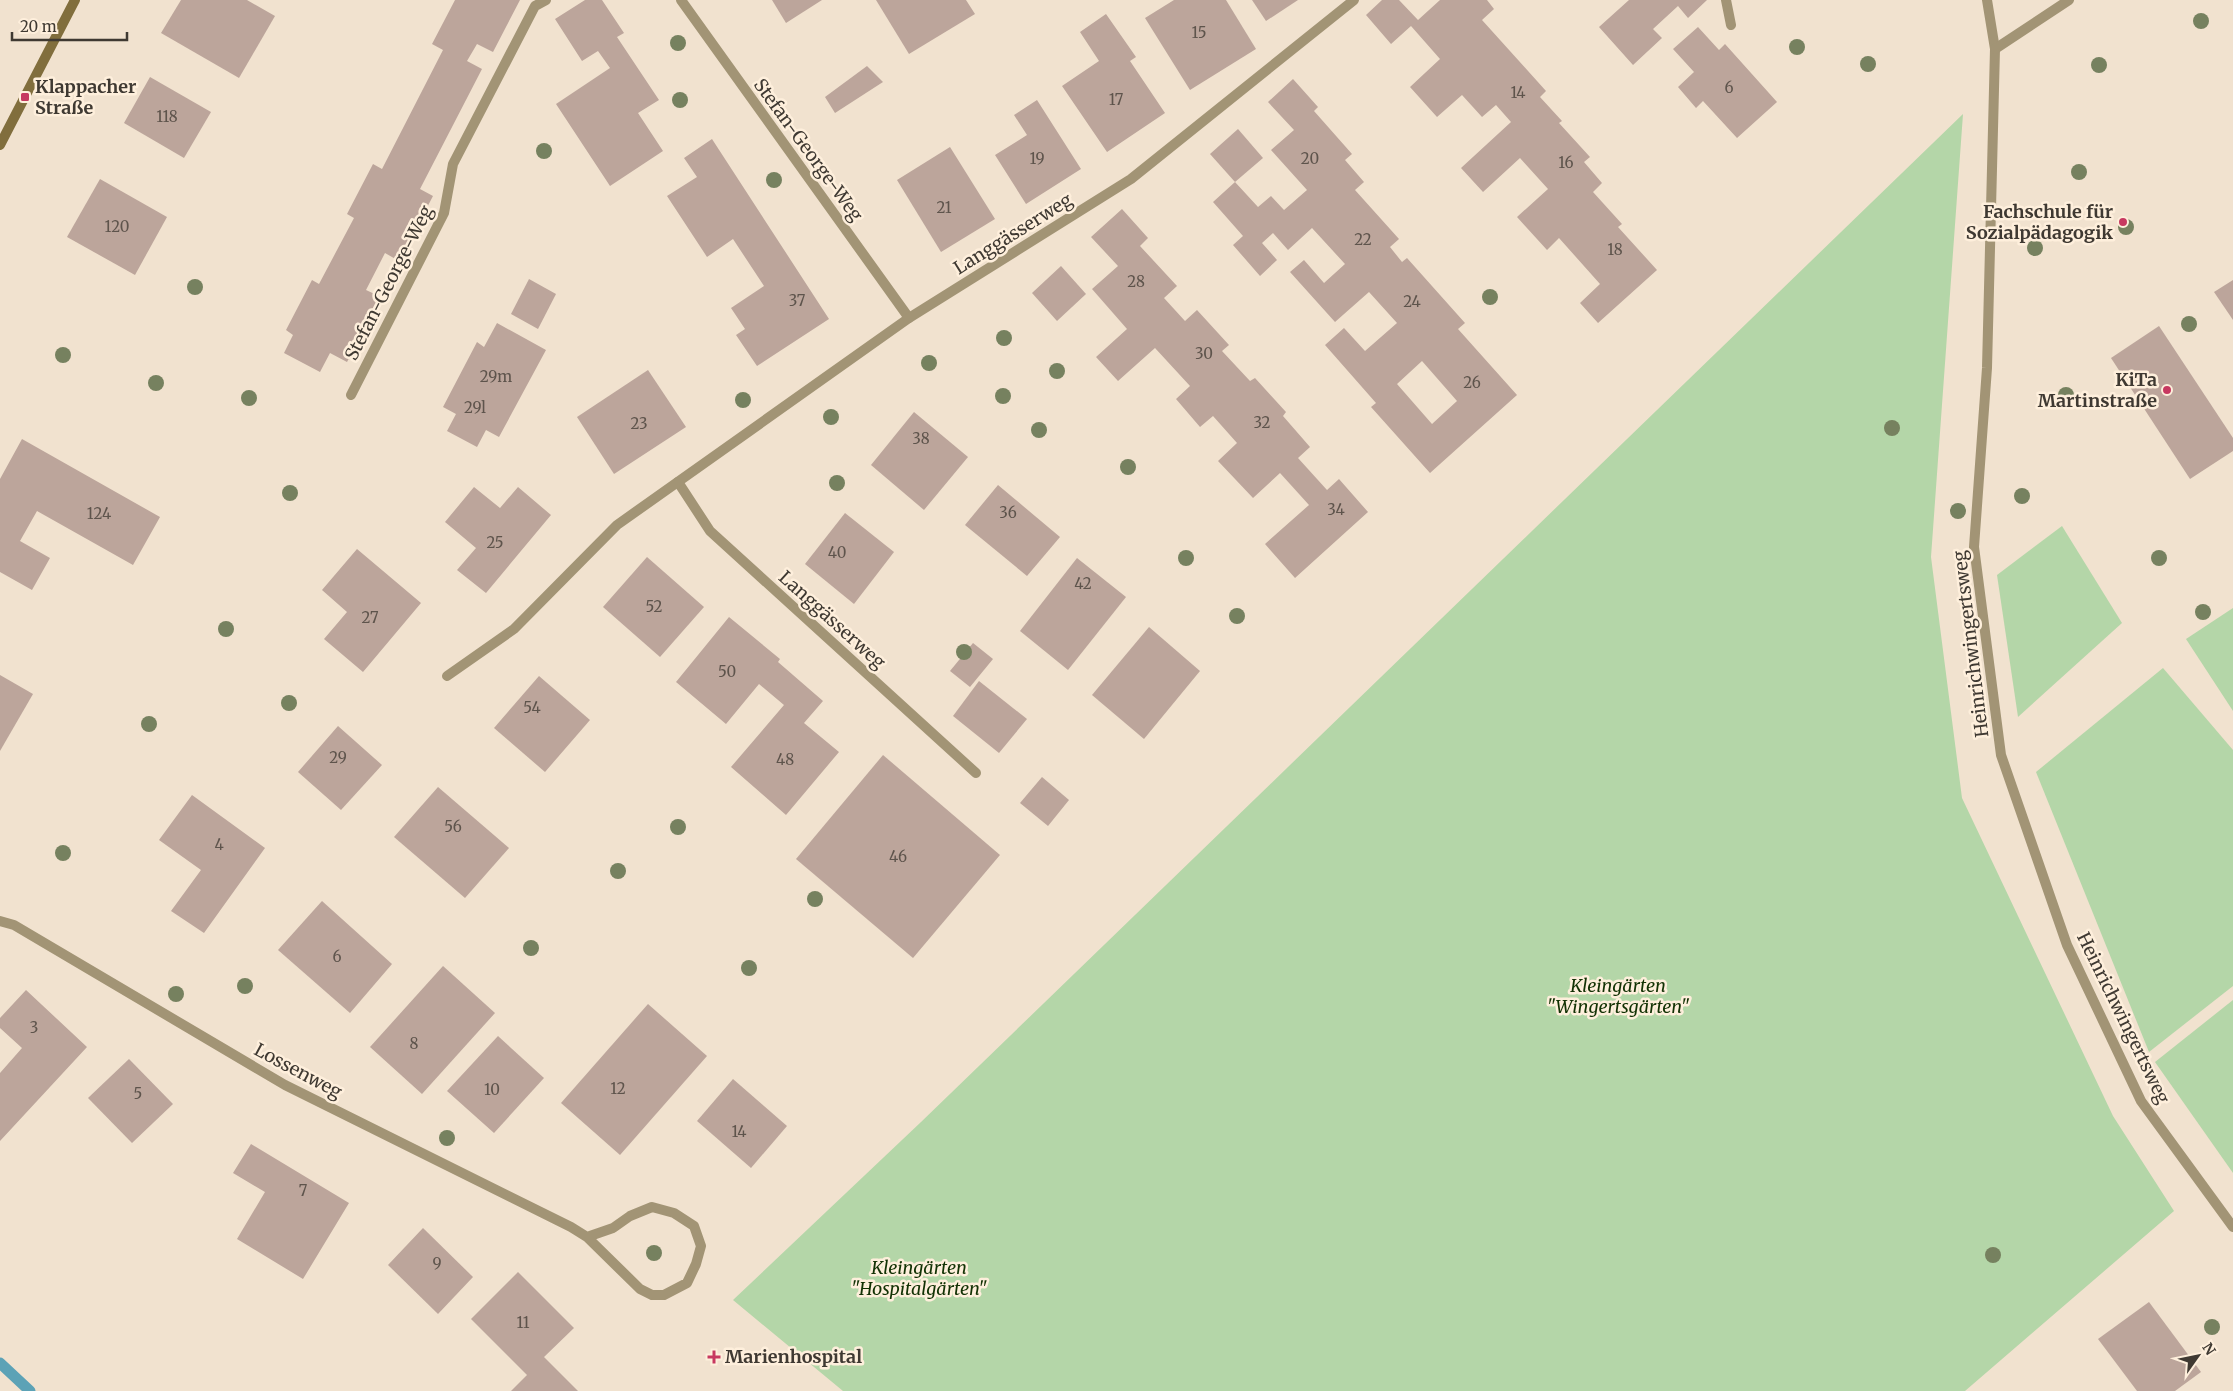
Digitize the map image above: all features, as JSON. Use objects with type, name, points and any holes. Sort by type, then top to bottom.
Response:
[{"type":"main road","points":[[0,145],[74,0]]},
{"type":"street","name":"Stefan-George-Weg","points":[[350,395],[444,213],[453,164],[535,6],[546,0]]},
{"type":"street","name":"Stefan-George-Weg","points":[[681,0],[910,318]]},
{"type":"street","name":"Langgässerweg","points":[[447,676],[514,630],[617,525],[910,318],[1130,179],[1354,0]]},
{"type":"street","points":[[1726,0],[1731,25]]},
{"type":"street","name":"Heinrichwingertsweg","points":[[1987,0],[1995,49],[1987,368],[1974,547],[2001,755],[2068,945],[2141,1101],[2233,1228]]},
{"type":"street","points":[[1995,49],[2069,0]]},
{"type":"street","name":"Langgässerweg","points":[[678,482],[710,531],[976,773]]},
{"type":"street","name":"Lossenweg","points":[[0,921],[14,925],[285,1085],[587,1237],[640,1290],[652,1295],[664,1295],[687,1283],[696,1264],[701,1246],[694,1226],[674,1213],[652,1207],[630,1216],[613,1228],[587,1237]]},
{"type":"green space","name":"Kleingärten \"Wingertsgärten\"","points":[[1963,114],[1931,557],[1962,798],[2113,1116],[2174,1211],[1965,1391],[843,1391],[733,1300],[921,1122]]},
{"type":"green space","points":[[2062,526],[2122,623],[2018,717],[1997,575]]},
{"type":"green space","points":[[2233,608],[2233,711],[2186,639]]},
{"type":"green space","points":[[2163,668],[2233,750],[2233,986],[2149,1052],[2036,772]]},
{"type":"green space","points":[[2233,1000],[2233,1173],[2155,1062]]},
{"type":"building","points":[[181,0],[247,0],[275,16],[239,78],[161,33]]},
{"type":"building","points":[[455,0],[520,0],[493,52],[477,44],[467,61],[482,69],[420,189],[433,196],[399,261],[385,253],[366,290],[381,297],[347,362],[330,353],[320,372],[284,353],[293,335],[286,330],[312,280],[319,284],[354,218],[347,214],[373,164],[382,169],[443,50],[432,44]]},
{"type":"building","points":[[585,0],[602,0],[624,33],[617,37],[659,100],[638,113],[663,151],[610,186],[556,104],[610,68],[598,51],[582,61],[555,19]]},
{"type":"building","points":[[772,0],[822,0],[786,23]]},
{"type":"building","points":[[876,0],[966,0],[975,14],[909,54]]},
{"type":"building","points":[[1174,0],[1226,0],[1256,49],[1190,90],[1145,18]]},
{"type":"building","points":[[1252,0],[1298,0],[1266,21]]},
{"type":"building","points":[[1382,0],[1399,0],[1418,20],[1440,0],[1487,0],[1494,9],[1482,20],[1546,91],[1540,97],[1562,121],[1559,123],[1590,157],[1584,162],[1602,183],[1593,192],[1622,224],[1618,227],[1657,270],[1598,323],[1580,303],[1600,284],[1559,238],[1547,250],[1517,217],[1548,189],[1520,158],[1483,192],[1461,168],[1511,122],[1496,105],[1482,117],[1462,95],[1437,117],[1410,87],[1440,59],[1411,26],[1391,44],[1366,15]]},
{"type":"building","points":[[1629,0],[1707,0],[1688,18],[1678,6],[1653,29],[1662,38],[1633,65],[1599,27]]},
{"type":"building","points":[[1106,14],[1136,57],[1130,61],[1165,113],[1107,152],[1062,86],[1099,61],[1080,32]]},
{"type":"building","points":[[1698,27],[1719,50],[1725,44],[1777,102],[1737,138],[1703,101],[1696,108],[1678,87],[1694,72],[1673,49]]},
{"type":"building","points":[[867,66],[883,82],[835,113],[825,97]]},
{"type":"building","points":[[150,77],[211,112],[184,158],[124,123]]},
{"type":"building","points":[[1293,79],[1318,107],[1314,111],[1352,154],[1345,160],[1364,182],[1355,190],[1399,239],[1390,247],[1402,262],[1407,258],[1465,323],[1458,329],[1517,395],[1430,473],[1371,407],[1376,403],[1325,345],[1344,328],[1365,351],[1397,323],[1369,292],[1335,322],[1290,272],[1304,260],[1324,283],[1345,264],[1312,228],[1288,250],[1273,233],[1262,243],[1277,260],[1260,276],[1233,245],[1243,236],[1213,202],[1235,182],[1258,207],[1271,196],[1284,210],[1307,190],[1271,150],[1294,130],[1268,102]],"holes":[[[1422,361],[1457,401],[1432,424],[1397,384]]]},
{"type":"building","points":[[1037,100],[1081,169],[1026,204],[995,155],[1027,135],[1014,115]]},
{"type":"building","points":[[1238,129],[1263,158],[1235,182],[1210,154]]},
{"type":"building","points":[[712,139],[829,319],[757,366],[736,335],[745,329],[731,308],[764,286],[733,239],[707,257],[667,196],[697,177],[684,158]]},
{"type":"building","points":[[950,147],[995,219],[941,252],[897,180]]},
{"type":"building","points":[[100,179],[167,217],[135,275],[67,237]]},
{"type":"building","points":[[1122,209],[1148,238],[1140,246],[1177,286],[1164,298],[1185,321],[1197,310],[1229,345],[1222,351],[1250,381],[1255,378],[1286,412],[1283,416],[1310,447],[1298,458],[1327,490],[1339,479],[1368,512],[1295,578],[1265,544],[1309,505],[1280,473],[1253,498],[1218,461],[1237,443],[1213,416],[1200,427],[1176,399],[1190,386],[1155,348],[1118,381],[1096,357],[1127,329],[1092,289],[1118,266],[1091,237]]},
{"type":"building","points":[[1061,266],[1086,294],[1057,321],[1032,293]]},
{"type":"building","points":[[529,279],[556,294],[538,329],[511,314]]},
{"type":"building","points":[[2233,280],[2233,320],[2214,292]]},
{"type":"building","points":[[497,323],[546,350],[499,437],[486,430],[477,447],[447,431],[456,414],[443,407],[477,342],[484,347]]},
{"type":"building","name":"KiTa Martinstraße","points":[[2159,326],[2233,438],[2233,451],[2190,479],[2111,358]]},
{"type":"building","points":[[648,370],[686,427],[614,474],[577,417]]},
{"type":"building","points":[[914,412],[968,457],[924,510],[871,465]]},
{"type":"building","points":[[22,439],[160,517],[133,565],[37,511],[20,541],[50,558],[32,590],[0,572],[0,479]]},
{"type":"building","points":[[998,485],[1060,537],[1027,576],[965,525]]},
{"type":"building","points":[[474,487],[500,508],[518,487],[551,515],[486,593],[457,570],[476,548],[445,522]]},
{"type":"building","points":[[845,513],[894,552],[854,604],[805,564]]},
{"type":"building","points":[[357,549],[421,603],[363,672],[324,639],[347,612],[322,590]]},
{"type":"building","points":[[647,557],[704,607],[660,657],[603,607]]},
{"type":"building","points":[[1077,558],[1126,597],[1068,670],[1020,631]]},
{"type":"building","points":[[729,617],[780,659],[778,662],[823,701],[804,723],[839,752],[786,815],[731,767],[784,705],[759,684],[726,724],[676,682]]},
{"type":"building","points":[[1149,627],[1200,671],[1144,739],[1092,695]]},
{"type":"building","points":[[973,643],[993,659],[970,687],[950,671]]},
{"type":"building","points":[[0,675],[33,694],[0,751]]},
{"type":"building","points":[[539,676],[590,720],[545,772],[494,728]]},
{"type":"building","points":[[979,681],[1027,719],[999,753],[953,716]]},
{"type":"building","points":[[338,726],[382,765],[341,810],[298,772]]},
{"type":"building","points":[[883,755],[1000,855],[913,958],[796,859]]},
{"type":"building","points":[[1042,777],[1069,800],[1048,826],[1020,803]]},
{"type":"building","points":[[438,787],[509,848],[465,898],[394,837]]},
{"type":"building","points":[[192,795],[265,848],[204,933],[171,911],[201,870],[159,840]]},
{"type":"building","points":[[322,901],[392,964],[350,1013],[278,950]]},
{"type":"building","points":[[443,966],[495,1013],[422,1094],[370,1047]]},
{"type":"building","points":[[26,990],[87,1047],[0,1141],[0,1073],[22,1048],[0,1028],[0,1018]]},
{"type":"building","points":[[648,1004],[707,1056],[620,1155],[561,1103]]},
{"type":"building","points":[[498,1036],[544,1078],[494,1133],[447,1091]]},
{"type":"building","points":[[129,1059],[173,1104],[132,1143],[88,1098]]},
{"type":"building","points":[[733,1079],[787,1126],[751,1168],[697,1121]]},
{"type":"building","points":[[251,1144],[349,1203],[303,1279],[237,1239],[265,1192],[233,1173]]},
{"type":"building","points":[[423,1228],[473,1277],[438,1314],[388,1265]]},
{"type":"building","points":[[518,1272],[574,1328],[544,1357],[578,1391],[511,1391],[527,1375],[471,1319]]},
{"type":"building","points":[[2149,1302],[2201,1372],[2175,1391],[2137,1391],[2098,1339]]},
{"type":"waterway","points":[[0,1363],[30,1391]]},
{"type":"place","name":"Klappacher Straße","points":[[25,97]]},
{"type":"place","name":"Fachschule für Sozialpädagogik","points":[[2123,222]]},
{"type":"place","name":"KiTa Martinstraße","points":[[2167,390]]},
{"type":"place","name":"Marienhospital","points":[[714,1357]]},
{"type":"park label","name":"Kleingärten \"Hospitalgärten\"","points":[[919,1278]]}]
